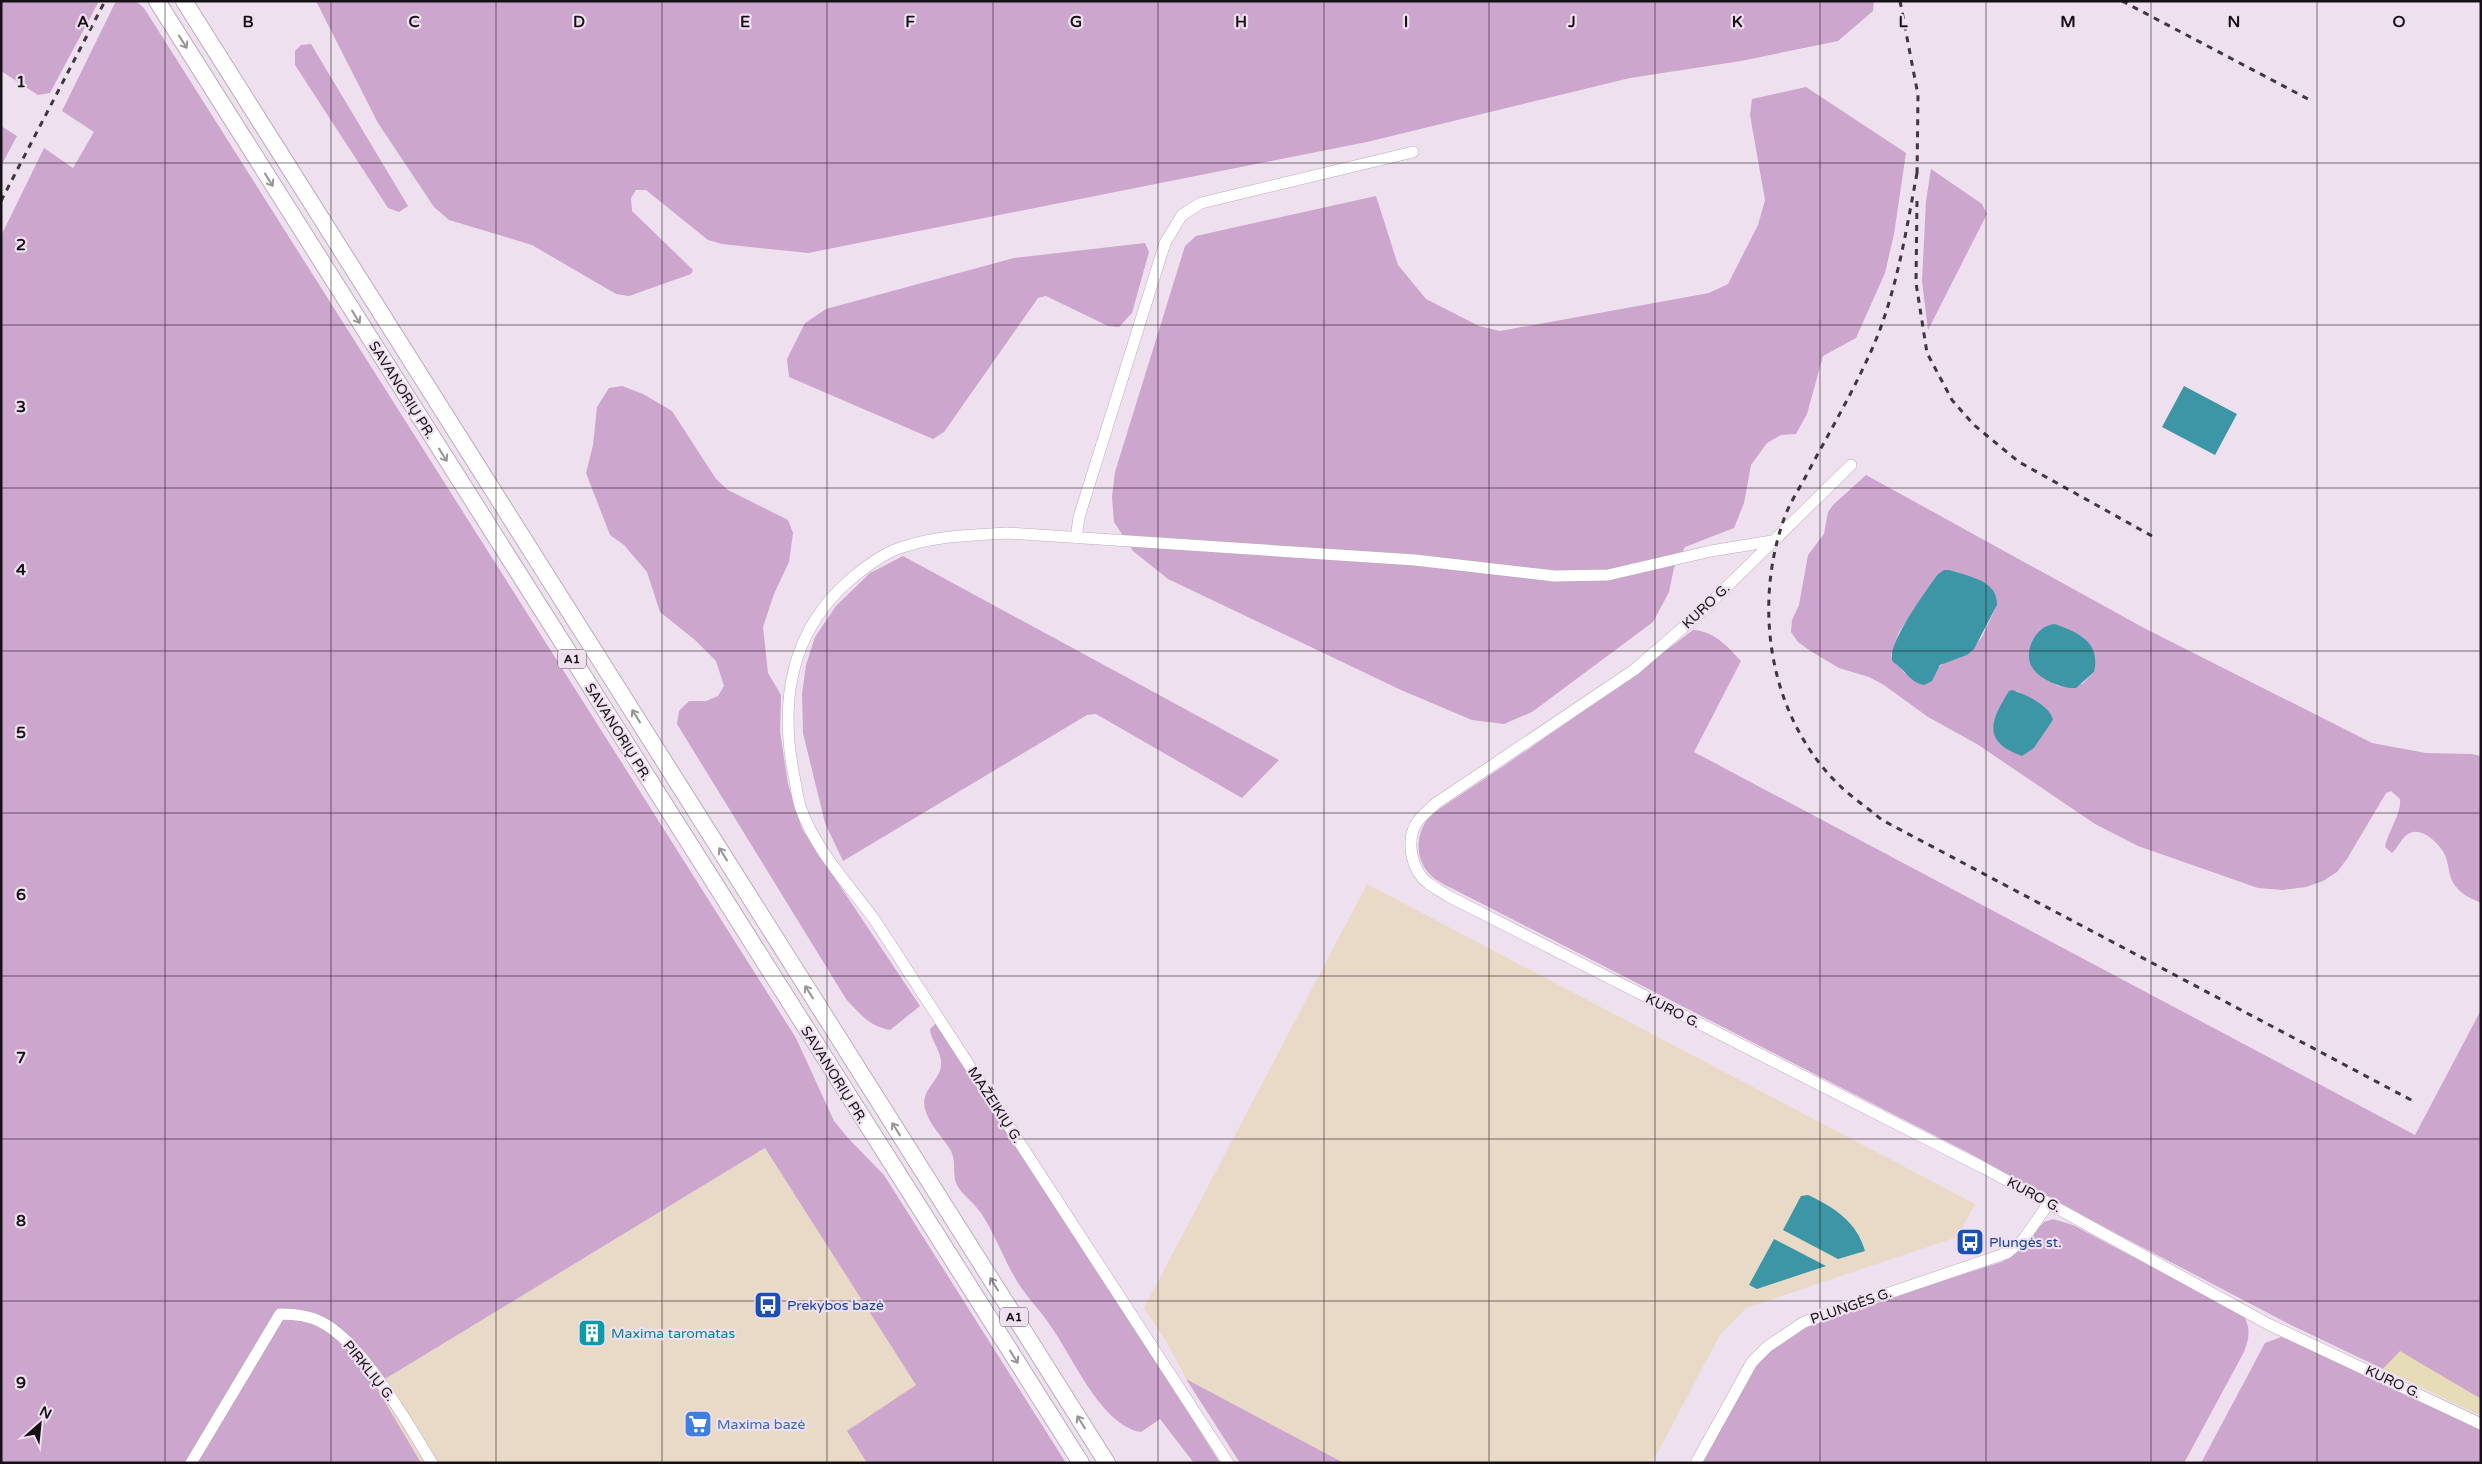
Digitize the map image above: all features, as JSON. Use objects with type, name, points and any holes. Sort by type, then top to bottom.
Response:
[{"type":"highway","name":"SAVANORIŲ PR.","points":[[157,1],[1081,1463]]},
{"type":"highway","name":"SAVANORIŲ PR.","points":[[184,1],[1107,1463]]},
{"type":"street","points":[[1076,538],[1079,516],[1165,243],[1182,215],[1201,203],[1413,152]]},
{"type":"street","name":"KURO G.","points":[[1851,465],[1698,614],[1634,670],[1435,804],[1417,823],[1411,840],[1412,856],[1417,870],[1427,882],[1448,896],[1984,1168],[2268,1324],[2481,1424]]},
{"type":"street","name":"MAŽEIKIŲ G.","points":[[1228,1463],[874,919],[819,847],[800,806],[788,738],[790,682],[805,636],[820,612],[843,586],[867,565],[890,552],[920,541],[946,536],[1007,533],[1415,560],[1555,576],[1608,575],[1711,550],[1772,541]]},
{"type":"street","name":"PLUNGĖS G.","points":[[1696,1463],[1752,1362],[1783,1334],[1804,1322],[2007,1253],[2023,1240],[2049,1203]]},
{"type":"street","name":"PIRKLIŲ G.","points":[[191,1463],[280,1314],[306,1316],[322,1323],[341,1338],[360,1357],[392,1398],[432,1463]]},
{"type":"shaded area","points":[[1,1],[99,1],[50,93],[38,95],[1,71]]},
{"type":"shaded area","points":[[116,1],[136,1],[144,8],[796,1038],[834,1121],[884,1175],[1066,1463],[867,1463],[847,1431],[916,1385],[765,1148],[375,1385],[421,1463],[1,1463],[1,236],[44,148],[73,168],[94,132],[62,111]]},
{"type":"shaded area","points":[[316,1],[1874,1],[1873,11],[1838,41],[1741,61],[1630,78],[1367,142],[808,253],[722,244],[708,240],[646,190],[636,190],[631,198],[632,211],[693,270],[691,274],[629,296],[616,294],[532,245],[449,220],[434,207],[378,123]]},
{"type":"shaded area","points":[[311,44],[408,206],[399,212],[388,208],[295,65],[295,51],[301,45]]},
{"type":"shaded area","points":[[1806,87],[1906,153],[1894,234],[1885,273],[1856,338],[1823,356],[1807,414],[1796,434],[1781,435],[1767,443],[1751,465],[1744,503],[1734,528],[1685,547],[1674,568],[1669,592],[1653,622],[1532,712],[1504,724],[1472,720],[1401,690],[1168,579],[1133,551],[1114,522],[1112,497],[1115,472],[1185,246],[1196,236],[1376,196],[1398,265],[1426,299],[1479,326],[1500,331],[1709,293],[1728,284],[1758,225],[1765,200],[1750,115],[1752,99]]},
{"type":"shaded area","points":[[1,126],[17,136],[1,166]]},
{"type":"shaded area","points":[[1931,169],[1982,204],[1987,214],[1928,330],[1922,281],[1926,201]]},
{"type":"shaded area","points":[[1145,243],[1149,252],[1132,313],[1119,327],[1108,326],[1046,296],[1038,298],[944,432],[933,439],[789,377],[787,359],[805,323],[826,309],[1014,258]]},
{"type":"shaded area","points":[[622,386],[643,394],[672,411],[716,479],[728,490],[788,520],[793,533],[789,562],[774,594],[763,627],[768,673],[781,695],[780,732],[788,784],[802,829],[920,1006],[890,1030],[876,1026],[846,999],[677,724],[679,711],[689,701],[706,701],[718,696],[724,686],[716,661],[695,640],[660,612],[647,572],[624,545],[610,535],[586,473],[593,445],[597,407],[609,388]]},
{"type":"shaded area","points":[[1866,475],[2144,628],[2372,743],[2426,753],[2472,754],[2481,756],[2481,903],[2466,895],[2455,886],[2444,852],[2426,835],[2415,832],[2407,834],[2392,853],[2385,847],[2400,804],[2400,799],[2391,791],[2386,793],[2347,859],[2337,872],[2323,881],[2306,887],[2283,890],[2258,888],[2138,846],[2095,824],[1977,744],[1928,717],[1884,685],[1869,677],[1839,668],[1812,652],[1798,642],[1791,632],[1792,620],[1799,605],[1808,555],[1824,534],[1828,512],[1833,505]],"holes":[[[1950,570],[1988,585],[1997,605],[1982,637],[1967,655],[1944,663],[1937,669],[1904,673],[1900,666],[1893,662],[1891,655],[1899,632],[1937,575]],[[2055,624],[2084,638],[2094,672],[2082,684],[2058,686],[2035,671]],[[2017,691],[2043,706],[2053,720],[2034,748],[2016,753],[1995,736],[1999,709],[2010,694]]]},
{"type":"shaded area","points":[[903,556],[1279,760],[1242,798],[1096,714],[1087,715],[843,861],[825,823],[803,733],[802,694],[806,665],[815,637],[836,606],[870,573]]},
{"type":"shaded area","points":[[1693,630],[1714,636],[1741,661],[1694,752],[2415,1135],[2481,1010],[2481,1399],[2400,1352],[2383,1369],[2291,1325],[2119,1235],[1971,1154],[1444,884],[1428,872],[1420,856],[1419,838],[1432,814],[1499,770]]},
{"type":"shaded area","points":[[1367,884],[1975,1204],[1957,1237],[1746,1308],[1720,1335],[1652,1463],[1344,1463],[1186,1379],[1166,1341],[1144,1308]]},
{"type":"shaded area","points":[[936,1023],[1117,1299],[1220,1463],[1194,1463],[1160,1419],[1141,1432],[1127,1427],[1114,1417],[1090,1389],[1048,1322],[1018,1283],[981,1213],[958,1187],[951,1151],[933,1126],[925,1109],[925,1096],[938,1075],[941,1064],[940,1055],[930,1029]]},
{"type":"shaded area","points":[[765,1148],[917,1386],[847,1431],[867,1463],[421,1463],[375,1385]]},
{"type":"shaded area","points":[[2053,1219],[2073,1225],[2244,1316],[2248,1325],[2248,1334],[2244,1352],[2184,1463],[1701,1463],[1751,1373],[1771,1350],[1811,1325],[2002,1262],[2017,1252],[2044,1222]]},
{"type":"shaded area","points":[[2281,1337],[2290,1339],[2481,1430],[2481,1463],[2201,1463],[2265,1343]]},
{"type":"shaded area","points":[[1186,1379],[1344,1463],[1240,1463]]},
{"type":"sand","points":[[2400,1351],[2481,1399],[2481,1416],[2383,1369]]},
{"type":"water","points":[[2184,386],[2237,414],[2215,455],[2162,427]]},
{"type":"water","points":[[1944,570],[1950,570],[1988,585],[1993,590],[1997,605],[1974,649],[1967,655],[1940,665],[1932,681],[1924,685],[1915,681],[1893,662],[1892,655],[1900,632],[1908,618],[1937,575]]},
{"type":"water","points":[[2055,624],[2080,635],[2091,646],[2094,653],[2094,672],[2076,688],[2064,687],[2043,678],[2030,663],[2029,650],[2034,637],[2043,628]]},
{"type":"water","points":[[2012,690],[2030,697],[2042,705],[2053,720],[2034,748],[2022,756],[2000,744],[1993,729],[1998,711],[2009,691]]},
{"type":"water","points":[[1808,1195],[1835,1210],[1843,1217],[1856,1232],[1865,1251],[1838,1259],[1783,1230],[1801,1196]]},
{"type":"water","points":[[1774,1239],[1826,1266],[1757,1289],[1749,1285]]},
{"type":"railway","points":[[1,201],[105,1]]},
{"type":"railway","points":[[1900,1],[1918,95],[1917,178]]},
{"type":"railway","points":[[2122,1],[2310,100]]},
{"type":"railway","points":[[1917,173],[1898,269],[1885,317],[1852,391],[1789,506],[1775,551],[1770,586],[1769,622],[1773,658],[1782,693],[1796,726],[1815,757],[1838,784],[1882,820],[2413,1101]]},
{"type":"railway","points":[[1917,201],[1916,283],[1927,353],[1952,400],[1974,425],[2019,462],[2152,536]]},
{"type":"place","name":"Plungės st.","points":[[1970,1242]]},
{"type":"place","name":"Prekybos bazė","points":[[768,1305]]},
{"type":"place","name":"Maxima taromatas","points":[[592,1333]]},
{"type":"place","name":"Maxima bazė","points":[[698,1424]]}]
